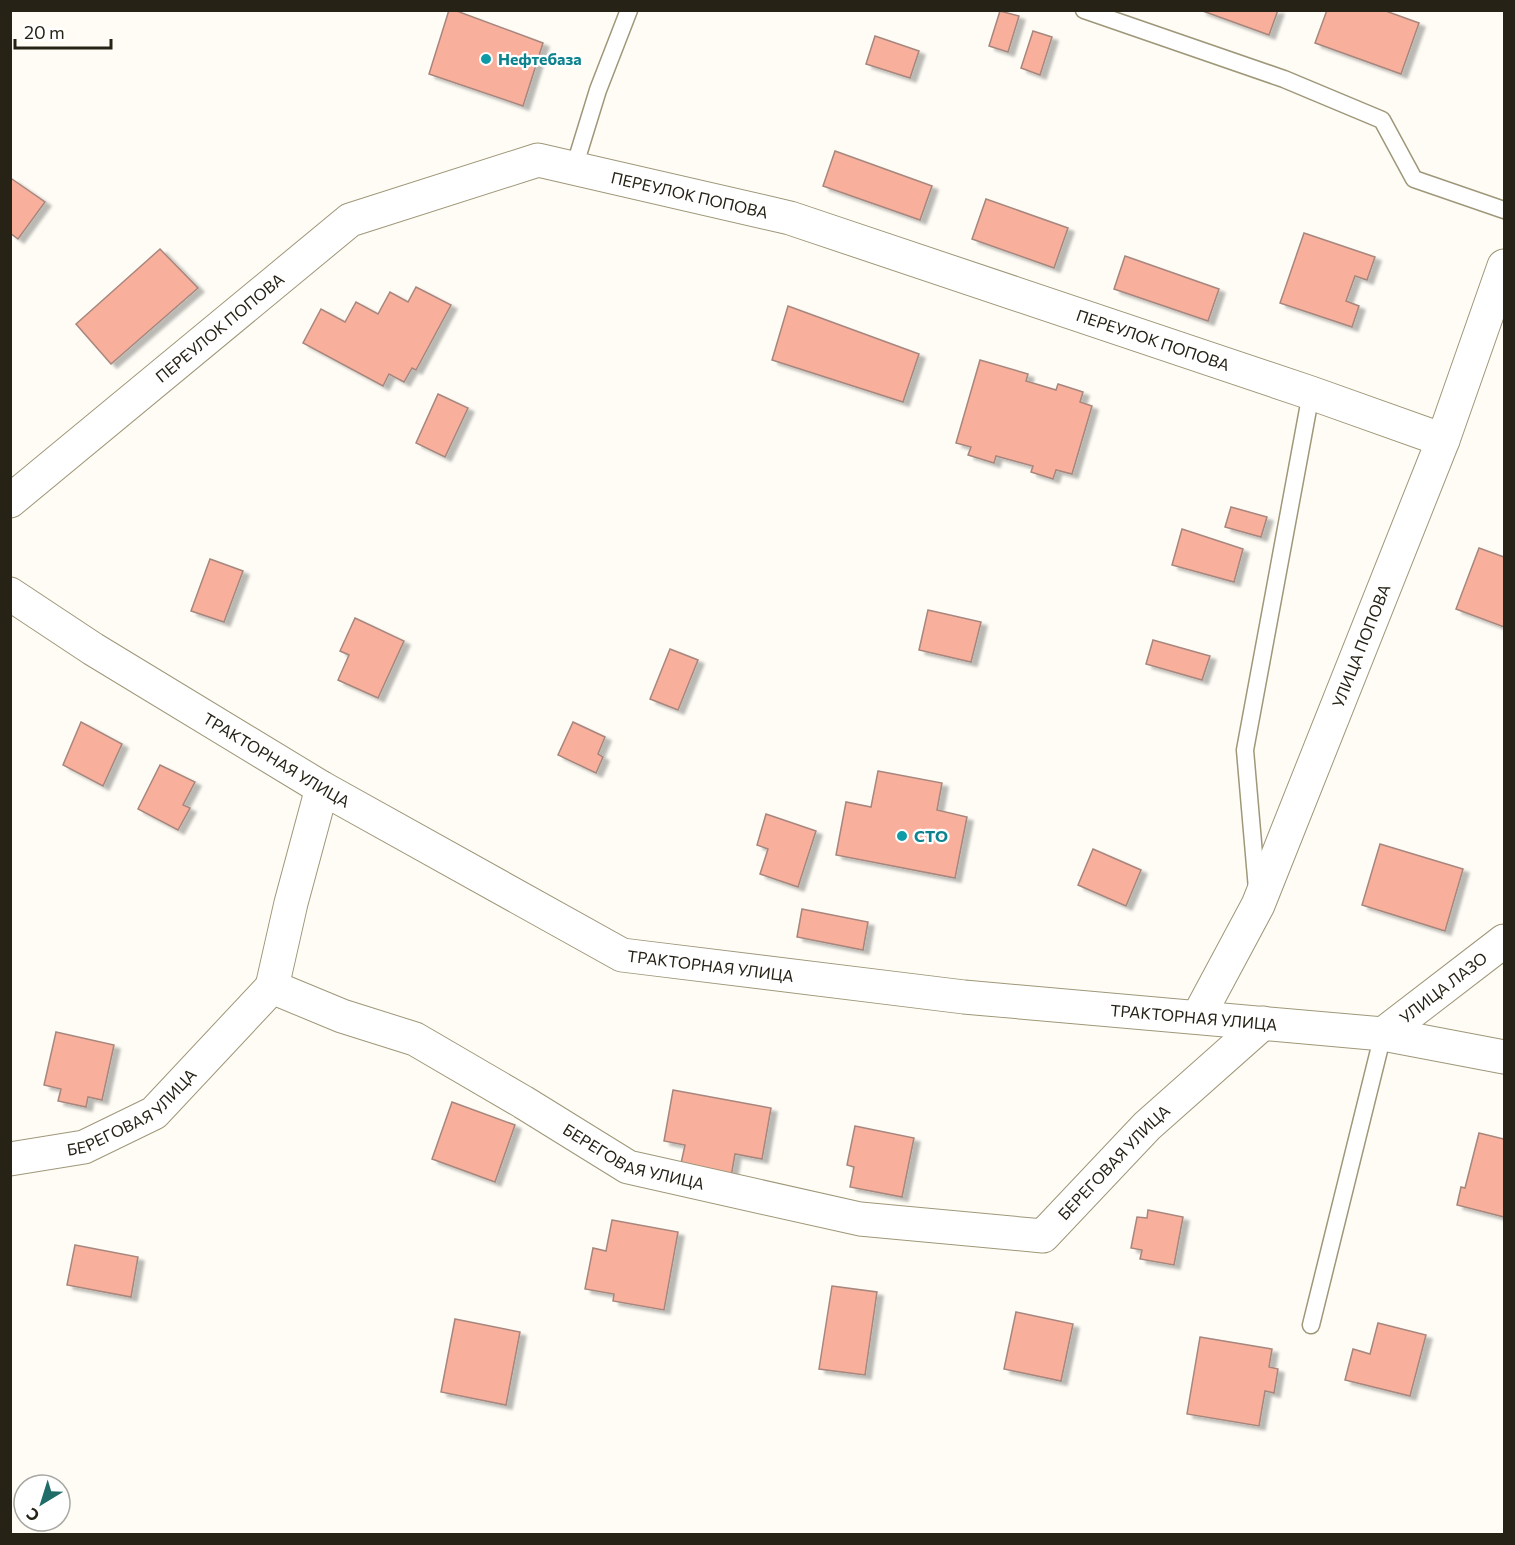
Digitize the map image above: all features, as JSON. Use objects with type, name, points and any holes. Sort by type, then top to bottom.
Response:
[{"type":"street","name":"ПЕРЕУЛОК ПОПОВА","points":[[10,501],[350,220],[538,160],[790,218],[1311,393],[1443,440]]},
{"type":"street","name":"УЛИЦА ПОПОВА","points":[[1198,1017],[1258,905],[1443,440],[1504,266]]},
{"type":"street","name":"ТРАКТОРНАЯ УЛИЦА","points":[[10,594],[93,649],[322,788],[622,955],[964,997],[1383,1034],[1504,1057]]},
{"type":"street","points":[[272,987],[291,903],[322,788]]},
{"type":"street","name":"УЛИЦА ЛАЗО","points":[[1383,1034],[1504,941]]},
{"type":"street","name":"БЕРЕГОВАЯ УЛИЦА","points":[[10,1160],[84,1147],[154,1113],[272,987],[342,1016],[415,1039],[628,1167],[860,1220],[1043,1236],[1147,1126],[1263,1023]]},
{"type":"lane","points":[[574,168],[598,90],[629,10]]},
{"type":"lane","points":[[1084,10],[1284,79],[1382,120],[1414,178],[1504,210]]},
{"type":"lane","points":[[1258,905],[1245,750],[1311,393]]},
{"type":"lane","points":[[1311,1325],[1383,1034]]},
{"type":"building","name":"Нефтебаза","points":[[449,10],[543,43],[523,106],[429,74]]},
{"type":"building","points":[[1200,10],[1278,10],[1269,35]]},
{"type":"building","points":[[1327,10],[1383,10],[1419,23],[1401,74],[1315,43]]},
{"type":"building","points":[[1000,11],[1019,16],[1008,52],[989,46]]},
{"type":"building","points":[[1033,31],[1052,37],[1040,75],[1021,68]]},
{"type":"building","points":[[875,36],[919,51],[910,78],[866,64]]},
{"type":"building","points":[[835,151],[932,186],[920,220],[823,186]]},
{"type":"building","points":[[12,179],[45,202],[18,239],[10,233],[10,181]]},
{"type":"building","points":[[986,199],[1068,228],[1054,268],[972,239]]},
{"type":"building","points":[[1304,233],[1375,257],[1367,280],[1355,276],[1346,301],[1359,306],[1352,327],[1280,303]]},
{"type":"building","points":[[160,249],[198,288],[111,364],[76,324]]},
{"type":"building","points":[[1125,256],[1219,289],[1208,321],[1114,289]]},
{"type":"building","points":[[416,287],[451,305],[416,370],[412,368],[404,382],[389,374],[383,386],[303,343],[321,309],[345,322],[356,302],[378,314],[390,292],[408,302]]},
{"type":"building","points":[[788,306],[919,354],[903,402],[772,360]]},
{"type":"building","points":[[980,360],[1028,374],[1026,381],[1056,390],[1058,384],[1083,392],[1080,402],[1092,406],[1072,474],[1056,470],[1053,479],[1031,472],[1033,466],[996,456],[994,463],[968,455],[971,447],[956,443]]},
{"type":"building","points":[[438,394],[468,408],[445,457],[416,443]]},
{"type":"building","points":[[1231,507],[1267,517],[1261,537],[1225,527]]},
{"type":"building","points":[[1182,529],[1243,549],[1234,582],[1172,565]]},
{"type":"building","points":[[1479,548],[1504,557],[1504,627],[1456,609]]},
{"type":"building","points":[[210,559],[243,571],[224,622],[191,611]]},
{"type":"building","points":[[928,610],[981,622],[971,662],[919,650]]},
{"type":"building","points":[[355,618],[404,641],[378,698],[338,680],[349,655],[340,651]]},
{"type":"building","points":[[1153,640],[1210,656],[1202,680],[1146,664]]},
{"type":"building","points":[[670,649],[698,660],[678,710],[650,699]]},
{"type":"building","points":[[81,722],[122,744],[103,786],[63,765]]},
{"type":"building","points":[[573,722],[605,737],[598,754],[603,757],[596,773],[558,755]]},
{"type":"building","points":[[160,765],[195,782],[183,805],[190,808],[178,830],[138,809]]},
{"type":"building","name":"СТО","points":[[878,771],[942,783],[937,810],[967,817],[955,878],[836,855],[846,802],[871,807]]},
{"type":"building","points":[[766,814],[816,831],[798,887],[760,874],[768,849],[757,845]]},
{"type":"building","points":[[1380,844],[1463,869],[1445,931],[1362,905]]},
{"type":"building","points":[[1093,849],[1141,870],[1126,906],[1078,885]]},
{"type":"building","points":[[802,909],[868,922],[863,950],[797,937]]},
{"type":"building","points":[[56,1032],[114,1045],[102,1100],[88,1097],[86,1107],[58,1101],[61,1089],[44,1085]]},
{"type":"building","points":[[673,1090],[771,1108],[762,1159],[735,1154],[731,1177],[680,1168],[685,1145],[664,1141]]},
{"type":"building","points":[[452,1102],[515,1125],[495,1182],[432,1159]]},
{"type":"building","points":[[855,1126],[914,1138],[902,1197],[850,1187],[854,1167],[847,1165]]},
{"type":"building","points":[[1479,1133],[1504,1139],[1504,1217],[1457,1205],[1461,1187],[1465,1188]]},
{"type":"building","points":[[1148,1210],[1183,1217],[1174,1265],[1140,1259],[1142,1250],[1131,1248],[1137,1217],[1147,1218]]},
{"type":"building","points":[[612,1220],[678,1232],[664,1310],[613,1301],[614,1294],[585,1289],[593,1248],[606,1251]]},
{"type":"building","points":[[75,1245],[138,1257],[131,1297],[67,1285]]},
{"type":"building","points":[[832,1286],[877,1292],[865,1375],[819,1369]]},
{"type":"building","points":[[1016,1312],[1073,1324],[1061,1381],[1004,1369]]},
{"type":"building","points":[[455,1319],[520,1332],[506,1405],[441,1392]]},
{"type":"building","points":[[1378,1323],[1426,1335],[1410,1396],[1345,1380],[1353,1349],[1370,1354]]},
{"type":"building","points":[[1200,1337],[1272,1349],[1269,1367],[1278,1369],[1274,1393],[1265,1391],[1259,1426],[1187,1414]]},
{"type":"place","name":"Нефтебаза","points":[[486,59]]},
{"type":"place","name":"СТО","points":[[902,836]]}]
